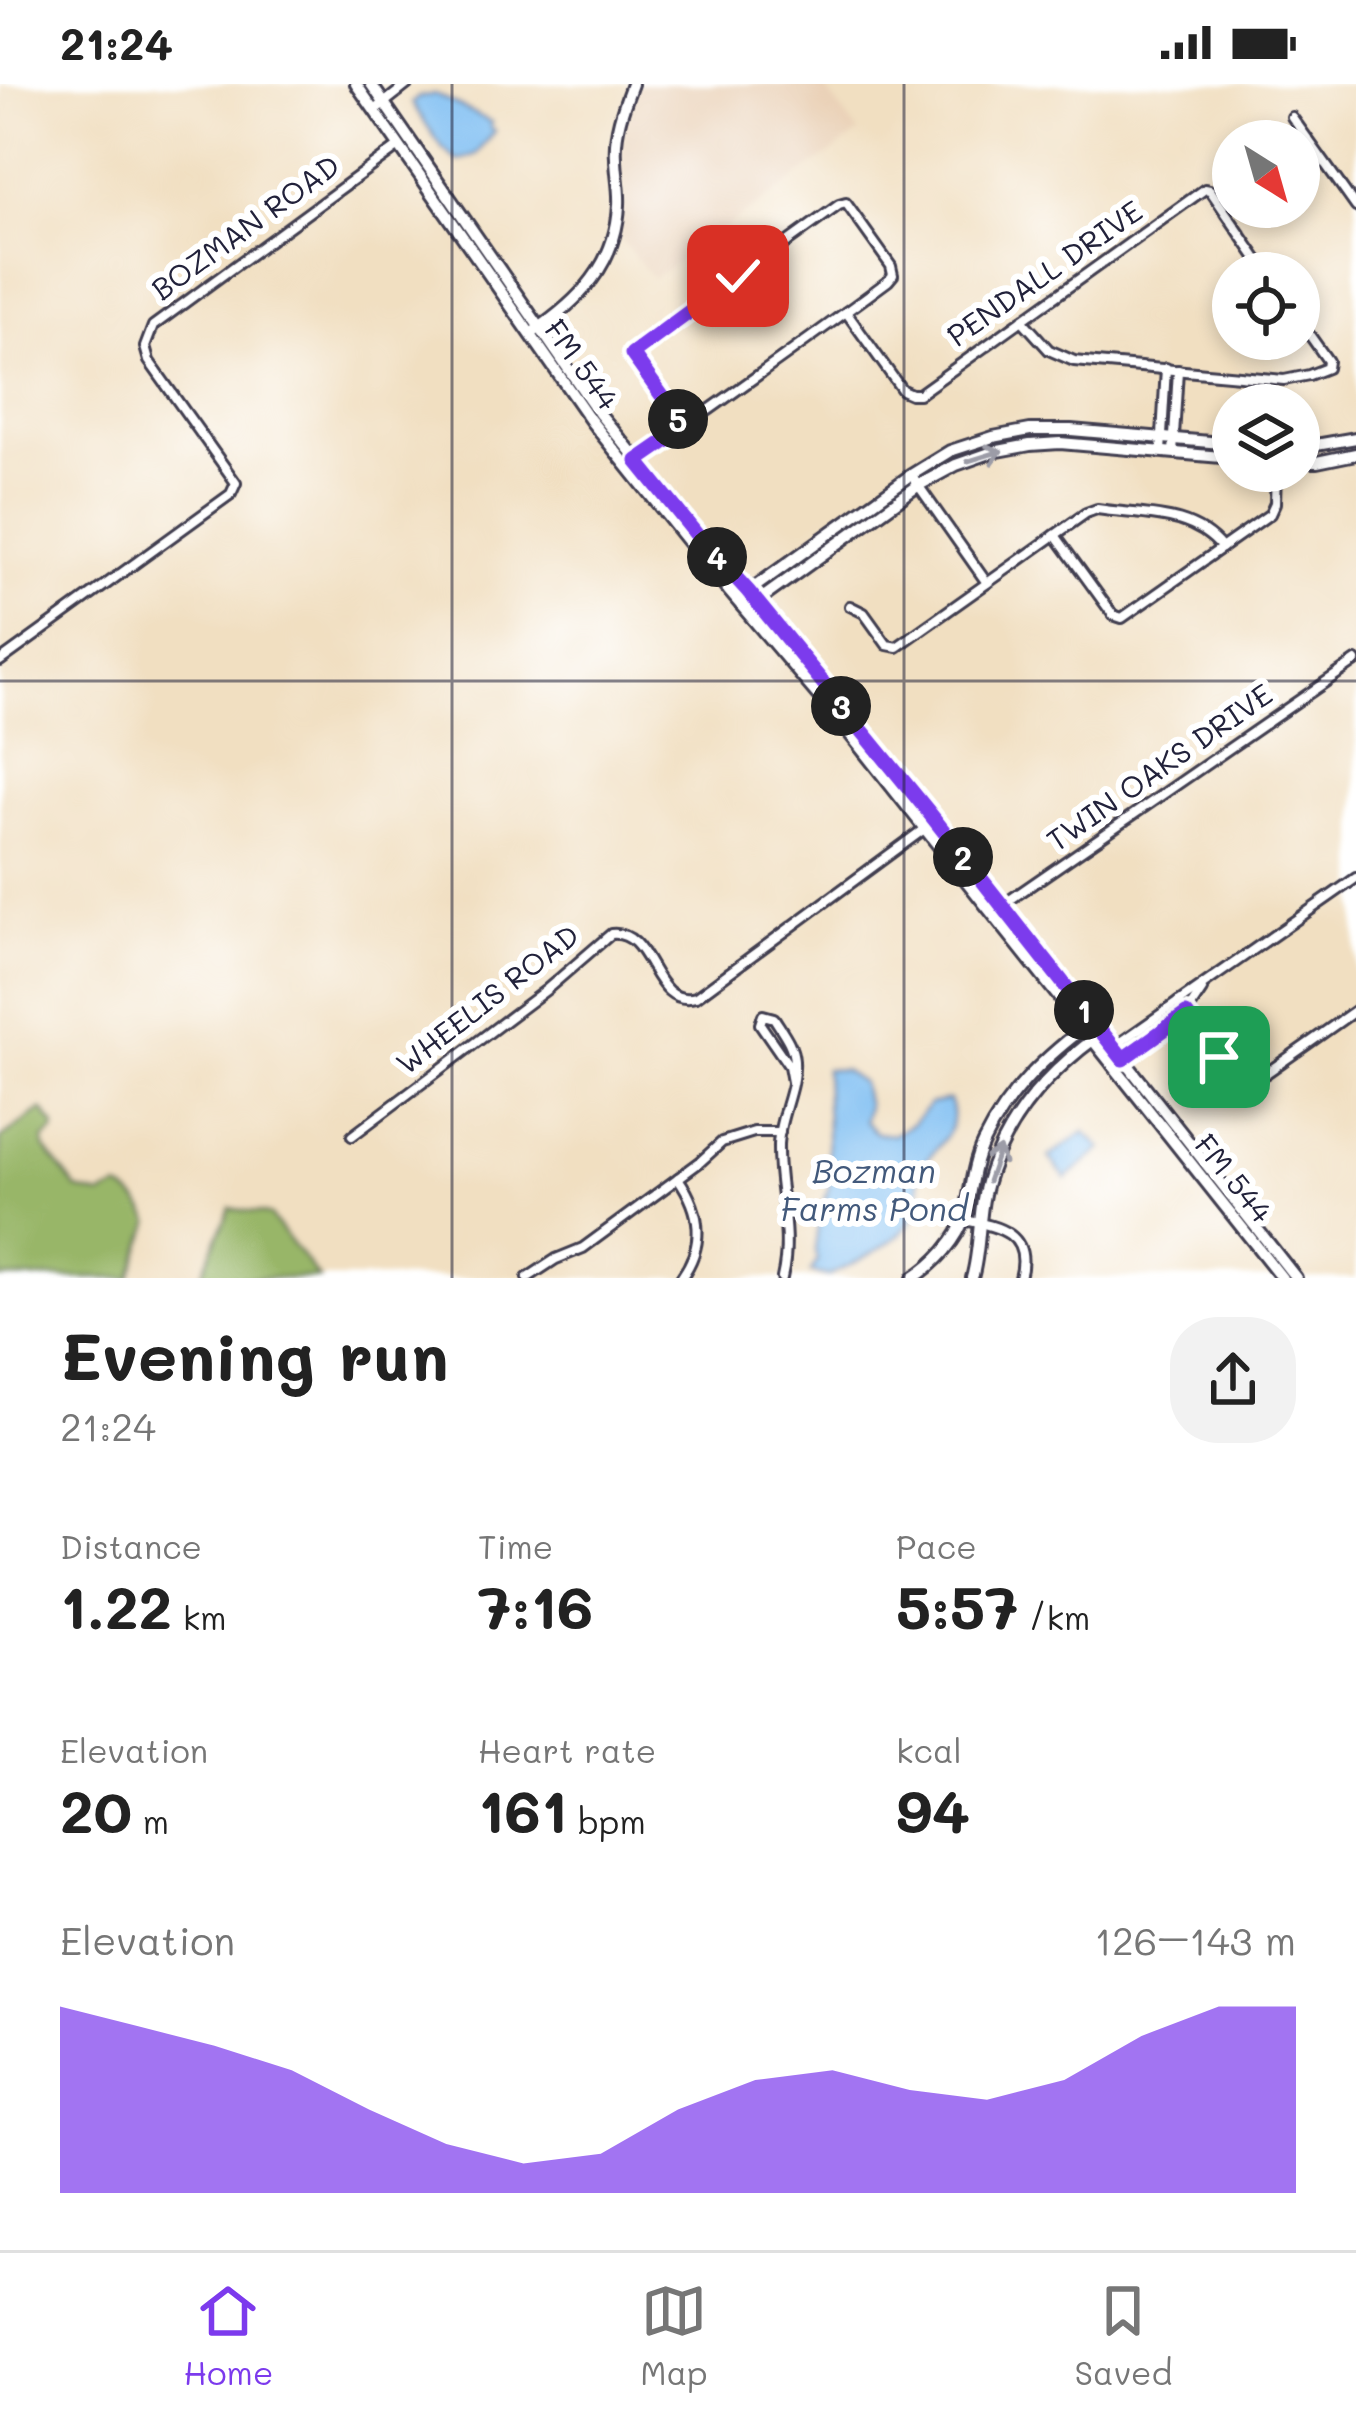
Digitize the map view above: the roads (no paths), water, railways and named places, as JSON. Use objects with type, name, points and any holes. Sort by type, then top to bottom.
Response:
[{"type":"main road","name":"FM 544","points":[[356,84],[375,97],[534,332],[632,465],[696,534],[930,824],[1282,1278]]},
{"type":"main road","points":[[534,332],[568,308],[604,263],[619,208],[616,140],[632,84]]},
{"type":"main road","points":[[752,606],[950,452],[993,437],[1030,430],[1071,430],[1212,454]]},
{"type":"main road","points":[[1320,445],[1356,439]]},
{"type":"main road","points":[[1168,445],[1212,444]]},
{"type":"main road","points":[[1320,461],[1356,454]]},
{"type":"main road","points":[[743,595],[915,480]]},
{"type":"main road","points":[[913,1278],[941,1255],[964,1220],[982,1145],[1025,1078],[1088,1025]]},
{"type":"main road","points":[[972,1278],[992,1168],[1010,1129],[1043,1081],[1097,1036]]},
{"type":"main road","name":"FM 544","points":[[1113,1057],[1296,1278]]},
{"type":"main road","points":[[996,1120],[1010,1129]]},
{"type":"street","points":[[375,97],[388,84]]},
{"type":"street","points":[[375,97],[408,84]]},
{"type":"street","points":[[1292,117],[1356,206]]},
{"type":"street","name":"BOZMAN ROAD","points":[[0,661],[230,494],[236,483],[149,362],[145,347],[153,326],[405,142]]},
{"type":"street","name":"PENDALL DRIVE","points":[[846,312],[902,390],[919,394],[1205,189],[1253,252]]},
{"type":"street","points":[[632,465],[685,428],[846,312],[893,274],[846,202],[632,354],[685,428]]},
{"type":"street","points":[[1022,320],[1049,350],[1074,361],[1284,380],[1327,368],[1320,350]]},
{"type":"street","points":[[1166,368],[1168,445]]},
{"type":"street","points":[[1168,445],[1178,370]]},
{"type":"street","points":[[915,480],[987,583]]},
{"type":"street","points":[[1055,536],[1119,618],[1274,509],[1275,492]]},
{"type":"street","points":[[850,605],[864,613],[887,645],[900,646],[1097,509],[1190,522],[1222,548]]},
{"type":"street","name":"TWIN OAKS DRIVE","points":[[996,910],[1356,661]]},
{"type":"street","name":"WHEELIS ROAD","points":[[352,1136],[546,990],[611,934],[623,934],[636,942],[670,993],[683,999],[697,997],[930,824]]},
{"type":"street","points":[[1113,1057],[1178,1002],[1356,878]]},
{"type":"street","points":[[1113,1057],[1186,1014],[1210,980]]},
{"type":"street","points":[[1178,1002],[1222,1060],[1255,1077],[1356,1010]]},
{"type":"street","points":[[782,1278],[788,1255],[780,1132],[792,1082],[795,1064],[791,1046],[772,1016],[763,1015],[760,1024],[789,1066],[792,1082]]},
{"type":"street","points":[[527,1278],[556,1258],[583,1248],[722,1142],[754,1132],[780,1132]]},
{"type":"street","points":[[678,1178],[690,1195],[699,1229],[697,1249],[681,1278]]},
{"type":"street","points":[[964,1220],[994,1225],[1020,1245],[1024,1261],[1020,1278]]},
{"type":"water","points":[[435,94],[491,122],[495,131],[477,154],[458,161],[443,149],[412,103]]},
{"type":"water","name":"Bozman Farms Pond","points":[[825,1069],[844,1070],[862,1083],[867,1106],[864,1121],[876,1133],[893,1135],[913,1123],[930,1104],[949,1100],[952,1111],[944,1139],[917,1172],[920,1193],[908,1226],[896,1238],[829,1276],[811,1272],[817,1261],[818,1226],[829,1186]]},
{"type":"water","points":[[1085,1132],[1102,1149],[1066,1179],[1049,1157]]}]
